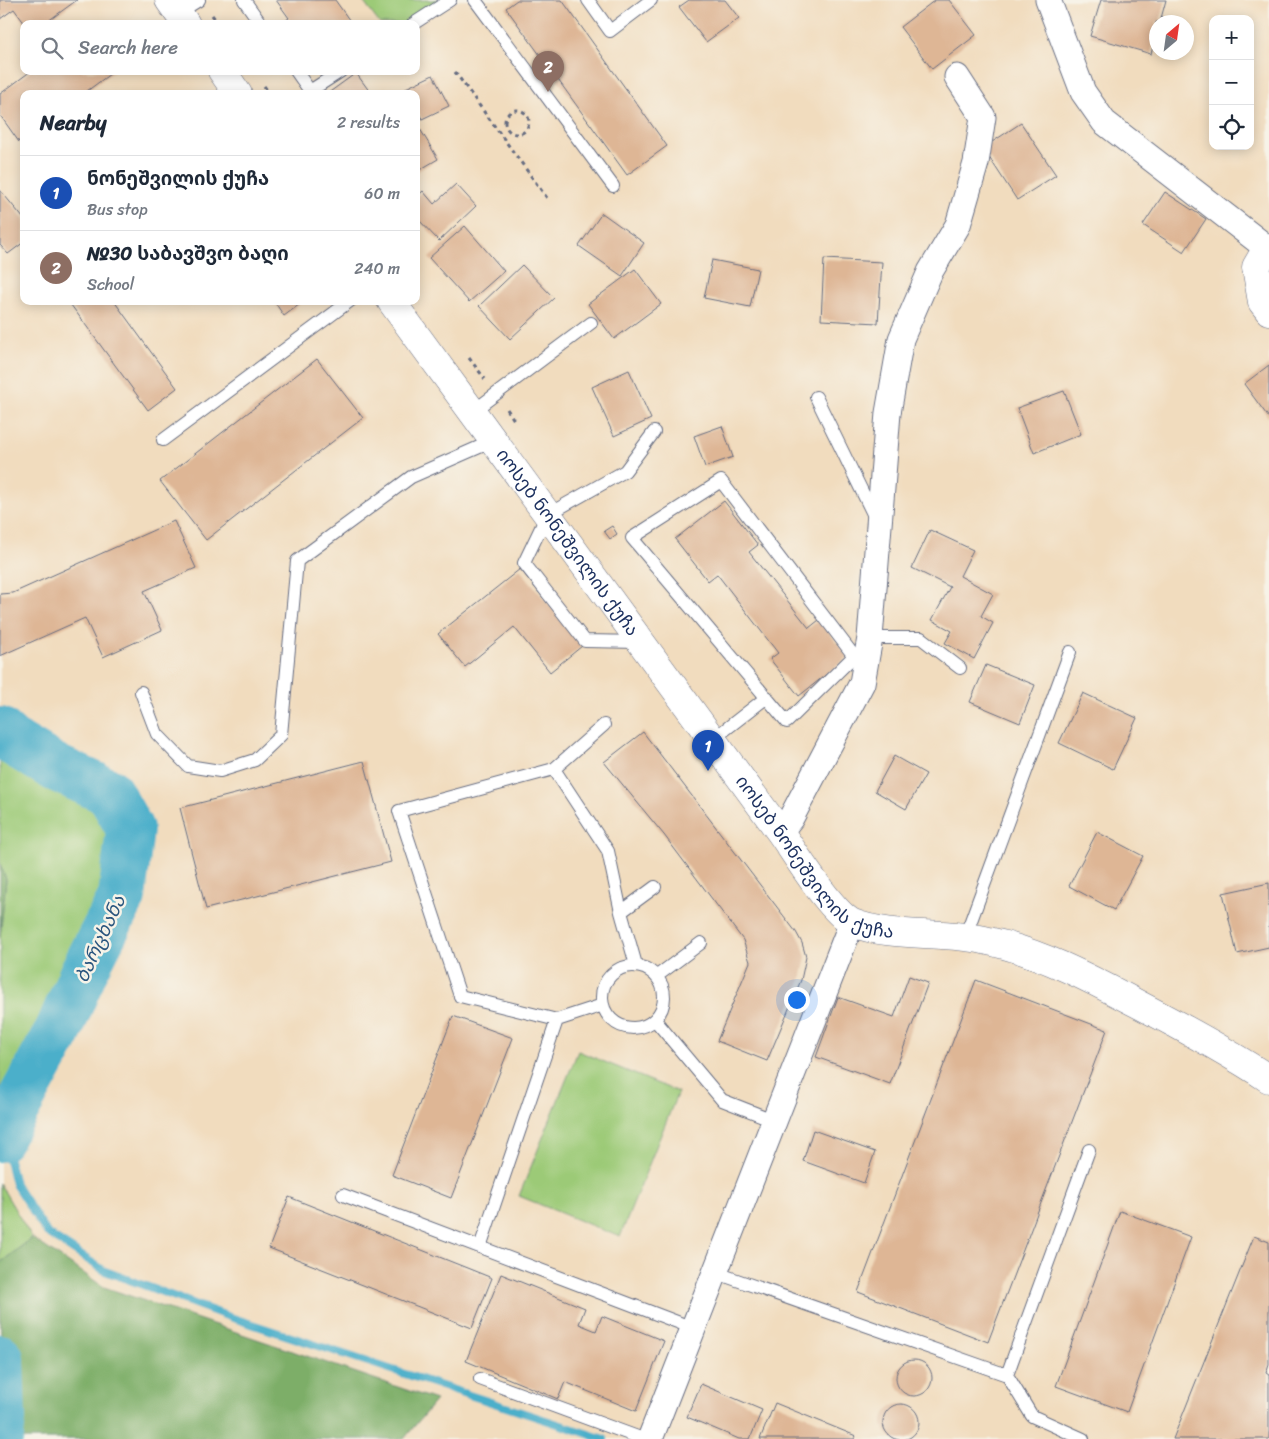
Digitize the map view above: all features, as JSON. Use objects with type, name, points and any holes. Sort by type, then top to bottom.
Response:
[{"type":"street","points":[[1048,0],[1083,92],[1104,122],[1268,248],[1256,267],[1262,302],[1269,311]]},
{"type":"street","points":[[225,75],[235,90]]},
{"type":"street","points":[[780,832],[791,818],[862,683],[870,638],[888,413],[901,339],[930,272],[958,226],[976,163],[983,117],[957,78]]},
{"type":"street","name":"იოსებ ნონეშვილის ქუჩა","points":[[394,305],[780,832],[825,898],[852,922],[880,929],[965,937],[1014,948],[1085,976],[1229,1053],[1269,1079]]},
{"type":"street","points":[[650,1439],[773,1120],[852,922]]},
{"type":"lane","points":[[244,0],[258,20]]},
{"type":"lane","points":[[420,20],[450,0]]},
{"type":"lane","points":[[475,0],[613,186]]},
{"type":"lane","points":[[588,0],[610,31],[650,0]]},
{"type":"lane","points":[[299,75],[309,90]]},
{"type":"lane","points":[[313,90],[335,75]]},
{"type":"lane","points":[[163,440],[345,305]]},
{"type":"lane","points":[[472,412],[590,323]]},
{"type":"lane","points":[[816,398],[879,527]]},
{"type":"lane","points":[[640,642],[585,641],[524,563],[547,515],[626,471],[654,432]]},
{"type":"lane","points":[[141,692],[157,734],[188,766],[220,771],[255,760],[281,734],[296,561],[411,477],[493,441]]},
{"type":"lane","points":[[721,481],[854,656],[787,722],[767,697],[632,538],[721,481]]},
{"type":"lane","points":[[870,638],[921,638],[960,668]]},
{"type":"lane","points":[[965,937],[1070,652]]},
{"type":"lane","points":[[712,740],[767,697]]},
{"type":"lane","points":[[603,1006],[557,1020],[460,996],[399,811],[554,769],[604,725]]},
{"type":"lane","points":[[554,769],[608,851],[621,912],[636,965]]},
{"type":"lane","points":[[621,912],[655,887]]},
{"type":"lane","points":[[657,976],[701,943]]},
{"type":"lane","points":[[636,965],[648,969],[657,976],[663,987],[665,998],[662,1010],[655,1020],[646,1026],[636,1028],[625,1027],[615,1023],[603,1006],[602,995],[609,976],[626,966],[636,965]]},
{"type":"lane","points":[[480,1247],[557,1020]]},
{"type":"lane","points":[[655,1020],[722,1100],[773,1120]]},
{"type":"lane","points":[[1007,1375],[1089,1150]]},
{"type":"lane","points":[[342,1195],[693,1328]]},
{"type":"lane","points":[[714,1272],[1007,1375],[1032,1416],[1083,1439]]},
{"type":"lane","points":[[480,1379],[643,1439]]},
{"type":"path","points":[[455,72],[547,198]]},
{"type":"path","points":[[518,109],[528,113],[530,123],[523,133],[518,134],[507,130],[506,116],[511,111],[518,109]]},
{"type":"path","points":[[501,134],[507,130]]},
{"type":"green space","points":[[362,0],[450,0],[419,20],[377,20]]},
{"type":"green space","points":[[0,731],[11,741],[56,768],[109,792],[130,829],[122,897],[84,971],[58,1032],[0,1138],[0,937],[6,879],[0,864]]},
{"type":"green space","points":[[0,864],[6,879],[0,937]]},
{"type":"green space","points":[[578,1051],[678,1092],[620,1237],[519,1196]]},
{"type":"green space","points":[[0,1184],[32,1238],[0,1263]]},
{"type":"green space","points":[[32,1238],[104,1287],[436,1400],[404,1439],[0,1439],[2,1418],[0,1263]]},
{"type":"building","points":[[0,0],[77,0],[50,20],[22,20],[14,9],[0,19]]},
{"type":"building","points":[[276,0],[335,0],[349,20],[286,20],[289,18]]},
{"type":"building","points":[[517,0],[562,0],[667,146],[627,175],[506,8]]},
{"type":"building","points":[[689,0],[725,0],[739,18],[706,42],[679,7]]},
{"type":"building","points":[[935,0],[949,0],[976,35],[932,69],[900,27]]},
{"type":"building","points":[[1101,0],[1166,0],[1162,15],[1149,15],[1149,53],[1090,36]]},
{"type":"building","points":[[26,75],[109,75],[88,90],[20,90],[19,142],[0,115],[0,94]]},
{"type":"building","points":[[353,75],[357,75],[369,90],[333,90]]},
{"type":"building","points":[[433,75],[449,106],[422,119],[420,115],[420,90],[407,90],[406,88]]},
{"type":"building","points":[[1021,123],[1056,175],[1017,200],[983,148]]},
{"type":"building","points":[[420,129],[438,159],[420,170]]},
{"type":"building","points":[[456,184],[476,206],[439,241],[420,221],[420,194],[423,191],[434,204]]},
{"type":"building","points":[[0,190],[20,214],[20,245],[8,254],[0,245]]},
{"type":"building","points":[[1165,192],[1206,219],[1184,252],[1143,225]]},
{"type":"building","points":[[602,213],[644,243],[622,276],[579,246]]},
{"type":"building","points":[[465,226],[504,271],[469,302],[429,258]]},
{"type":"building","points":[[824,259],[882,262],[878,323],[821,320]]},
{"type":"building","points":[[712,260],[758,269],[750,307],[704,298]]},
{"type":"building","points":[[522,265],[554,298],[510,339],[479,306]]},
{"type":"building","points":[[635,269],[661,304],[614,339],[588,304]]},
{"type":"building","points":[[71,305],[117,305],[177,388],[148,410]]},
{"type":"building","points":[[277,305],[299,305],[284,316]]},
{"type":"building","points":[[317,359],[363,418],[206,540],[160,481]]},
{"type":"building","points":[[1269,365],[1269,418],[1244,384]]},
{"type":"building","points":[[629,370],[651,419],[614,436],[592,387]]},
{"type":"building","points":[[1064,391],[1081,434],[1034,453],[1017,408]]},
{"type":"building","points":[[722,426],[733,457],[705,467],[694,436]]},
{"type":"building","points":[[724,501],[758,545],[749,552],[809,628],[819,620],[848,657],[799,696],[770,659],[778,653],[717,574],[708,581],[675,539]]},
{"type":"building","points":[[174,521],[196,568],[144,591],[162,630],[103,657],[85,618],[0,656],[0,594],[13,593]]},
{"type":"building","points":[[612,526],[617,534],[610,539],[604,531]]},
{"type":"building","points":[[930,530],[973,550],[960,576],[993,594],[981,616],[993,623],[974,659],[945,643],[952,631],[932,620],[950,587],[912,568]]},
{"type":"building","points":[[520,569],[582,646],[550,672],[514,627],[465,667],[438,634]]},
{"type":"building","points":[[986,665],[1035,685],[1020,723],[970,702]]},
{"type":"building","points":[[1083,693],[1137,718],[1113,769],[1059,743]]},
{"type":"building","points":[[643,732],[796,932],[802,943],[806,957],[801,980],[767,1061],[717,1041],[750,962],[743,940],[664,835],[604,762]]},
{"type":"building","points":[[894,756],[926,774],[906,809],[875,791]]},
{"type":"building","points":[[364,761],[391,862],[206,909],[180,808]]},
{"type":"building","points":[[1097,832],[1143,856],[1114,910],[1069,886]]},
{"type":"building","points":[[1269,883],[1269,947],[1237,954],[1223,893]]},
{"type":"building","points":[[909,976],[928,983],[890,1084],[816,1057],[838,997],[894,1017]]},
{"type":"building","points":[[976,980],[1107,1030],[988,1342],[858,1292]]},
{"type":"building","points":[[453,1016],[513,1038],[451,1198],[392,1175]]},
{"type":"building","points":[[813,1130],[875,1152],[864,1183],[803,1161]]},
{"type":"building","points":[[289,1197],[492,1278],[472,1328],[269,1248]]},
{"type":"building","points":[[1120,1211],[1191,1237],[1127,1412],[1056,1386]]},
{"type":"building","points":[[1254,1236],[1269,1242],[1269,1364],[1266,1373],[1269,1375],[1269,1439],[1173,1439]]},
{"type":"building","points":[[501,1274],[585,1308],[579,1324],[596,1331],[602,1316],[664,1341],[636,1411],[565,1382],[558,1399],[466,1361]]},
{"type":"building","points":[[914,1360],[921,1361],[927,1365],[931,1371],[931,1385],[927,1391],[921,1395],[914,1396],[907,1395],[901,1391],[897,1385],[896,1378],[897,1371],[901,1365],[907,1361]]},
{"type":"building","points":[[701,1384],[762,1410],[750,1439],[739,1439],[687,1417]]},
{"type":"building","points":[[775,1403],[856,1436],[854,1439],[760,1439]]},
{"type":"building","points":[[901,1404],[914,1409],[919,1422],[914,1435],[901,1440],[888,1435],[883,1422],[888,1409]]},
{"type":"waterway","name":"ბარცხანა","points":[[0,731],[11,741],[56,768],[109,792],[130,829],[122,897],[84,971],[58,1032],[0,1138]]},
{"type":"waterway","points":[[20,1104],[5,1144],[15,1184],[47,1233],[105,1271],[227,1316],[604,1439]]},
{"type":"waterway","name":"ბარცხანა","points":[[0,1358],[2,1418],[0,1435]]},
{"type":"place","name":"№30 საბავშვო ბაღი","points":[[548,92]]},
{"type":"place","name":"ნონეშვილის ქუჩა","points":[[708,771]]}]
